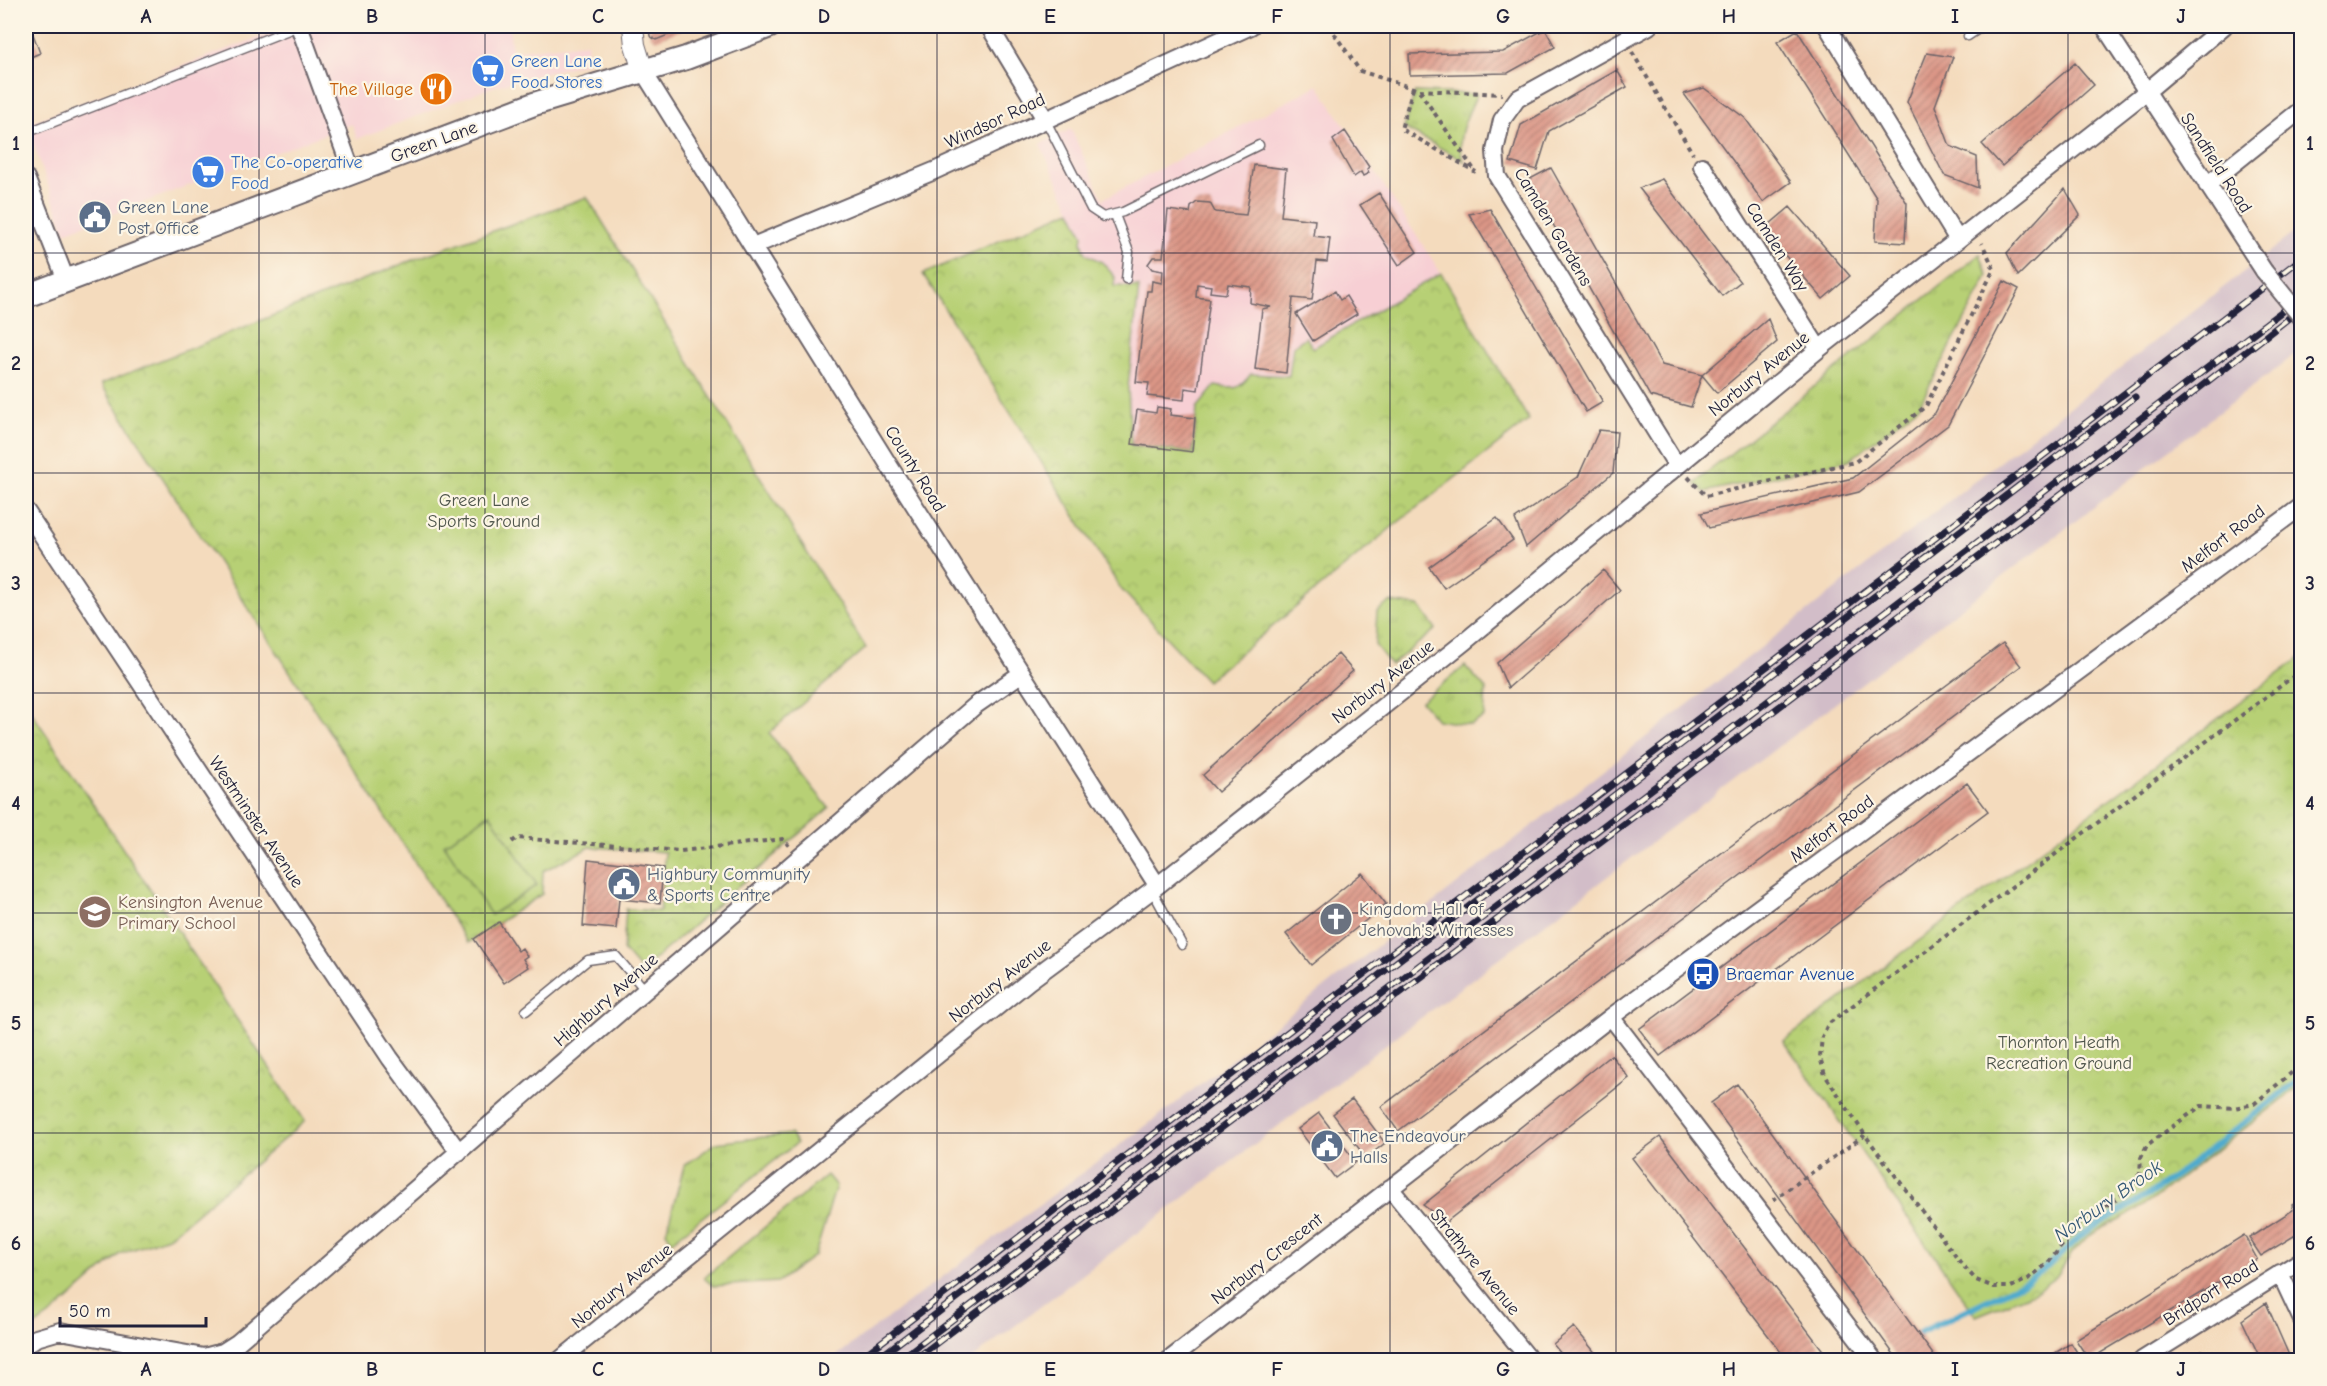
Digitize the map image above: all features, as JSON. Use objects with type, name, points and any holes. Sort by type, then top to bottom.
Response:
[{"type":"main road","name":"Green Lane","points":[[26,296],[534,104],[686,58],[770,26]]},
{"type":"street","points":[[299,26],[352,172]]},
{"type":"street","points":[[633,26],[635,45],[643,71]]},
{"type":"street","points":[[989,26],[1045,119]]},
{"type":"street","name":"Windsor Road","points":[[753,246],[934,171],[1251,26]]},
{"type":"street","name":"Camden Gardens","points":[[1649,26],[1517,99],[1502,120],[1496,151],[1497,177],[1677,466]]},
{"type":"street","points":[[1827,26],[1958,240]]},
{"type":"street","name":"Sandfield Road","points":[[2104,26],[2264,271],[2301,318]]},
{"type":"street","name":"Norbury Avenue","points":[[560,1360],[1029,981],[1154,888],[1463,643],[1820,350],[2146,92],[2224,26]]},
{"type":"street","name":"County Road","points":[[643,71],[1022,673],[1154,888]]},
{"type":"street","points":[[2207,185],[2301,109]]},
{"type":"street","name":"Camden Way","points":[[1702,166],[1820,350]]},
{"type":"street","points":[[26,178],[66,280]]},
{"type":"street","name":"Melfort Road","points":[[1390,1188],[1611,1017],[2301,506]]},
{"type":"street","name":"Westminster Avenue","points":[[26,511],[395,1067],[459,1152]]},
{"type":"street","name":"Highbury Avenue","points":[[225,1356],[237,1343],[976,705],[1022,673]]},
{"type":"street","points":[[1611,1017],[1761,1209],[1874,1360]]},
{"type":"street","name":"Norbury Crescent","points":[[1169,1360],[1390,1188]]},
{"type":"street","name":"Strathyre Avenue","points":[[1390,1188],[1530,1360]]},
{"type":"street","name":"Bridport Road","points":[[2142,1360],[2301,1260]]},
{"type":"street","points":[[2280,1273],[2301,1320]]},
{"type":"street","points":[[26,1345],[36,1338],[60,1331],[193,1356],[225,1356]]},
{"type":"lane","points":[[26,133],[299,26]]},
{"type":"lane","points":[[1968,36],[1983,26]]},
{"type":"lane","points":[[1045,119],[1090,209],[1104,217],[1115,215],[1259,145]]},
{"type":"lane","points":[[1115,215],[1129,252],[1126,279]]},
{"type":"lane","points":[[1154,888],[1182,945]]},
{"type":"lane","points":[[526,1011],[588,960],[616,956],[646,991]]},
{"type":"path","points":[[1329,26],[1360,71],[1419,90],[1495,92],[1517,99]]},
{"type":"path","points":[[1624,39],[1688,148],[1702,166]]},
{"type":"path","points":[[1413,88],[1401,129],[1476,172],[1497,177]]},
{"type":"path","points":[[1419,90],[1476,172]]},
{"type":"path","points":[[1677,466],[1706,496],[1855,462],[1926,406],[1994,269],[1975,227]]},
{"type":"path","points":[[2301,670],[1828,1024],[1822,1037],[1821,1047],[1825,1075],[1865,1135],[1976,1280],[1994,1287],[2011,1287],[2028,1279],[2048,1263],[2079,1224],[2129,1190],[2140,1173],[2141,1158],[2147,1145],[2201,1106],[2234,1108],[2254,1104],[2301,1064]]},
{"type":"path","points":[[513,842],[517,838],[681,851],[783,839],[800,858]]},
{"type":"path","points":[[1761,1209],[1865,1135]]},
{"type":"shaded area","points":[[290,26],[509,26],[512,51],[587,43],[589,62],[495,86],[357,139],[352,124],[65,232],[26,124]]},
{"type":"shaded area","points":[[1318,85],[1441,273],[1529,420],[1392,527],[1207,681],[1121,589],[923,274],[1071,210],[1040,144],[1071,129],[1103,199]]},
{"type":"shaded area","points":[[2301,227],[2301,350],[970,1360],[831,1360],[1171,1107]]},
{"type":"green space","points":[[1415,92],[1477,94],[1461,136],[1460,145],[1464,161],[1404,128]]},
{"type":"green space","name":"Green Lane Sports Ground","points":[[587,197],[866,648],[769,733],[829,808],[641,971],[623,950],[626,909],[660,911],[665,852],[590,847],[543,871],[542,894],[468,943],[101,384],[415,259]]},
{"type":"green space","points":[[1071,210],[1083,235],[1082,242],[1086,254],[1102,262],[1115,277],[1114,286],[1139,287],[1128,388],[1131,445],[1193,453],[1197,408],[1215,386],[1236,388],[1251,374],[1289,376],[1293,346],[1306,337],[1313,348],[1441,273],[1529,420],[1392,527],[1207,681],[1121,589],[923,274]]},
{"type":"green space","points":[[1980,254],[1988,276],[1919,406],[1849,460],[1704,492],[1694,483]]},
{"type":"green space","points":[[1390,602],[1419,606],[1436,629],[1391,665],[1375,645],[1377,612]]},
{"type":"green space","name":"Thornton Heath Recreation Ground","points":[[2301,657],[2301,1085],[2145,1205],[2088,1236],[2072,1253],[2056,1277],[2033,1293],[1976,1316],[1784,1041]]},
{"type":"green space","points":[[1465,666],[1486,689],[1484,717],[1471,725],[1437,720],[1421,701]]},
{"type":"green space","name":"Kensington Avenue Primary School","points":[[26,704],[305,1121],[170,1236],[120,1254],[53,1313],[26,1332]]},
{"type":"green space","points":[[490,814],[537,885],[491,915],[444,844]]},
{"type":"green space","points":[[790,1134],[797,1143],[672,1241],[666,1232],[684,1166],[716,1143]]},
{"type":"green space","points":[[827,1175],[836,1186],[815,1255],[778,1282],[713,1286],[704,1278]]},
{"type":"building","points":[[26,26],[30,26],[40,53],[26,59]]},
{"type":"building","points":[[649,26],[688,27],[656,40],[650,36]]},
{"type":"building","points":[[1545,29],[1555,47],[1508,73],[1410,75],[1409,54],[1503,52]]},
{"type":"building","points":[[1797,30],[1907,203],[1905,243],[1875,241],[1877,199],[1777,42]]},
{"type":"building","points":[[1927,53],[1953,57],[1935,106],[1950,146],[1977,157],[1978,188],[1944,175],[1907,102]]},
{"type":"building","points":[[2075,63],[2094,85],[2002,166],[1982,144]]},
{"type":"building","points":[[1617,70],[1627,87],[1549,131],[1537,170],[1510,162],[1521,125]]},
{"type":"building","points":[[1704,88],[1745,118],[1791,182],[1763,202],[1684,94]]},
{"type":"building","points":[[1345,131],[1369,167],[1367,169],[1369,173],[1363,176],[1361,172],[1354,177],[1333,140]]},
{"type":"building","points":[[1254,165],[1286,169],[1281,216],[1315,220],[1313,236],[1330,238],[1327,262],[1317,261],[1312,300],[1293,298],[1286,373],[1255,369],[1262,309],[1271,307],[1250,303],[1251,287],[1228,284],[1226,294],[1210,292],[1211,286],[1197,284],[1196,297],[1210,299],[1198,390],[1185,388],[1184,400],[1147,396],[1149,383],[1136,382],[1147,291],[1151,291],[1152,281],[1162,283],[1163,271],[1152,269],[1148,264],[1153,257],[1163,257],[1168,210],[1190,213],[1191,207],[1197,202],[1210,203],[1215,212],[1246,215]]},
{"type":"building","points":[[1551,168],[1662,365],[1702,375],[1691,407],[1650,396],[1528,180]]},
{"type":"building","points":[[1662,179],[1740,282],[1722,296],[1639,188]]},
{"type":"building","points":[[2065,189],[2080,215],[2018,276],[2007,253]]},
{"type":"building","points":[[1379,193],[1417,252],[1399,265],[1360,205]]},
{"type":"building","points":[[1790,207],[1850,276],[1823,299],[1763,230]]},
{"type":"building","points":[[1490,209],[1603,402],[1586,412],[1469,214]]},
{"type":"building","points":[[2004,281],[2019,289],[1948,425],[1859,492],[1709,528],[1701,513],[1853,478],[1935,413]]},
{"type":"building","points":[[1335,291],[1340,300],[1346,296],[1357,314],[1313,341],[1296,314]]},
{"type":"building","points":[[1768,319],[1777,342],[1717,393],[1702,375]]},
{"type":"building","points":[[1157,407],[1171,409],[1170,415],[1195,418],[1192,452],[1132,444],[1137,410],[1156,413]]},
{"type":"building","points":[[1599,430],[1617,432],[1613,473],[1526,547],[1515,519],[1578,477]]},
{"type":"building","points":[[1497,518],[1513,540],[1444,588],[1429,567]]},
{"type":"building","points":[[1603,570],[1620,590],[1508,688],[1497,663]]},
{"type":"building","points":[[2003,643],[2021,666],[1398,1131],[1381,1107]]},
{"type":"building","points":[[1338,654],[1353,671],[1218,792],[1203,775]]},
{"type":"building","points":[[1967,783],[1988,811],[1660,1056],[1639,1029]]},
{"type":"building","name":"Highbury Community & Sports Centre","points":[[588,859],[663,868],[660,903],[619,899],[616,929],[583,926]]},
{"type":"building","name":"Kingdom Hall of Jehovah's Witnesses","points":[[1362,873],[1386,904],[1311,965],[1286,934]]},
{"type":"building","points":[[499,922],[518,951],[522,948],[527,956],[523,959],[528,967],[504,983],[474,939]]},
{"type":"building","points":[[1611,1055],[1629,1078],[1446,1222],[1423,1205]]},
{"type":"building","points":[[1737,1084],[1937,1360],[1898,1360],[1711,1103]]},
{"type":"building","points":[[1352,1099],[1385,1143],[1366,1158],[1333,1114]]},
{"type":"building","points":[[1319,1113],[1356,1162],[1335,1178],[1298,1129]]},
{"type":"building","points":[[1660,1137],[1828,1357],[1823,1360],[1787,1360],[1632,1158]]},
{"type":"building","points":[[2302,1200],[2302,1231],[2261,1256],[2249,1238],[2293,1210],[2292,1205]]},
{"type":"building","points":[[2244,1235],[2257,1259],[2089,1360],[2076,1340]]},
{"type":"building","points":[[2266,1303],[2291,1360],[2261,1360],[2242,1320]]},
{"type":"building","points":[[1574,1327],[1601,1360],[1566,1360],[1553,1344]]},
{"type":"building","points":[[2071,1343],[2082,1360],[2044,1360]]},
{"type":"building","points":[[2202,1350],[2209,1360],[2185,1360]]},
{"type":"waterway","name":"Norbury Brook","points":[[1913,1336],[2027,1281],[2047,1267],[2085,1232],[2147,1196],[2302,1077]]},
{"type":"railway","points":[[858,1360],[2302,258]]},
{"type":"railway","points":[[899,1360],[2302,296]]},
{"type":"railway","points":[[914,1360],[2143,432],[2290,317]]},
{"type":"railway","points":[[876,1360],[2135,397]]},
{"type":"place","name":"Green Lane Food Stores","points":[[488,71]]},
{"type":"place","name":"The Village","points":[[436,89]]},
{"type":"place","name":"The Co-operative Food","points":[[208,172]]},
{"type":"place","name":"Green Lane Post Office","points":[[95,217]]},
{"type":"place","name":"Highbury Community & Sports Centre","points":[[624,884]]},
{"type":"place","name":"Kensington Avenue Primary School","points":[[95,912]]},
{"type":"place","name":"Kingdom Hall of Jehovah's Witnesses","points":[[1336,919]]},
{"type":"place","name":"Braemar Avenue","points":[[1703,974]]},
{"type":"place","name":"The Endeavour Halls","points":[[1327,1146]]}]
